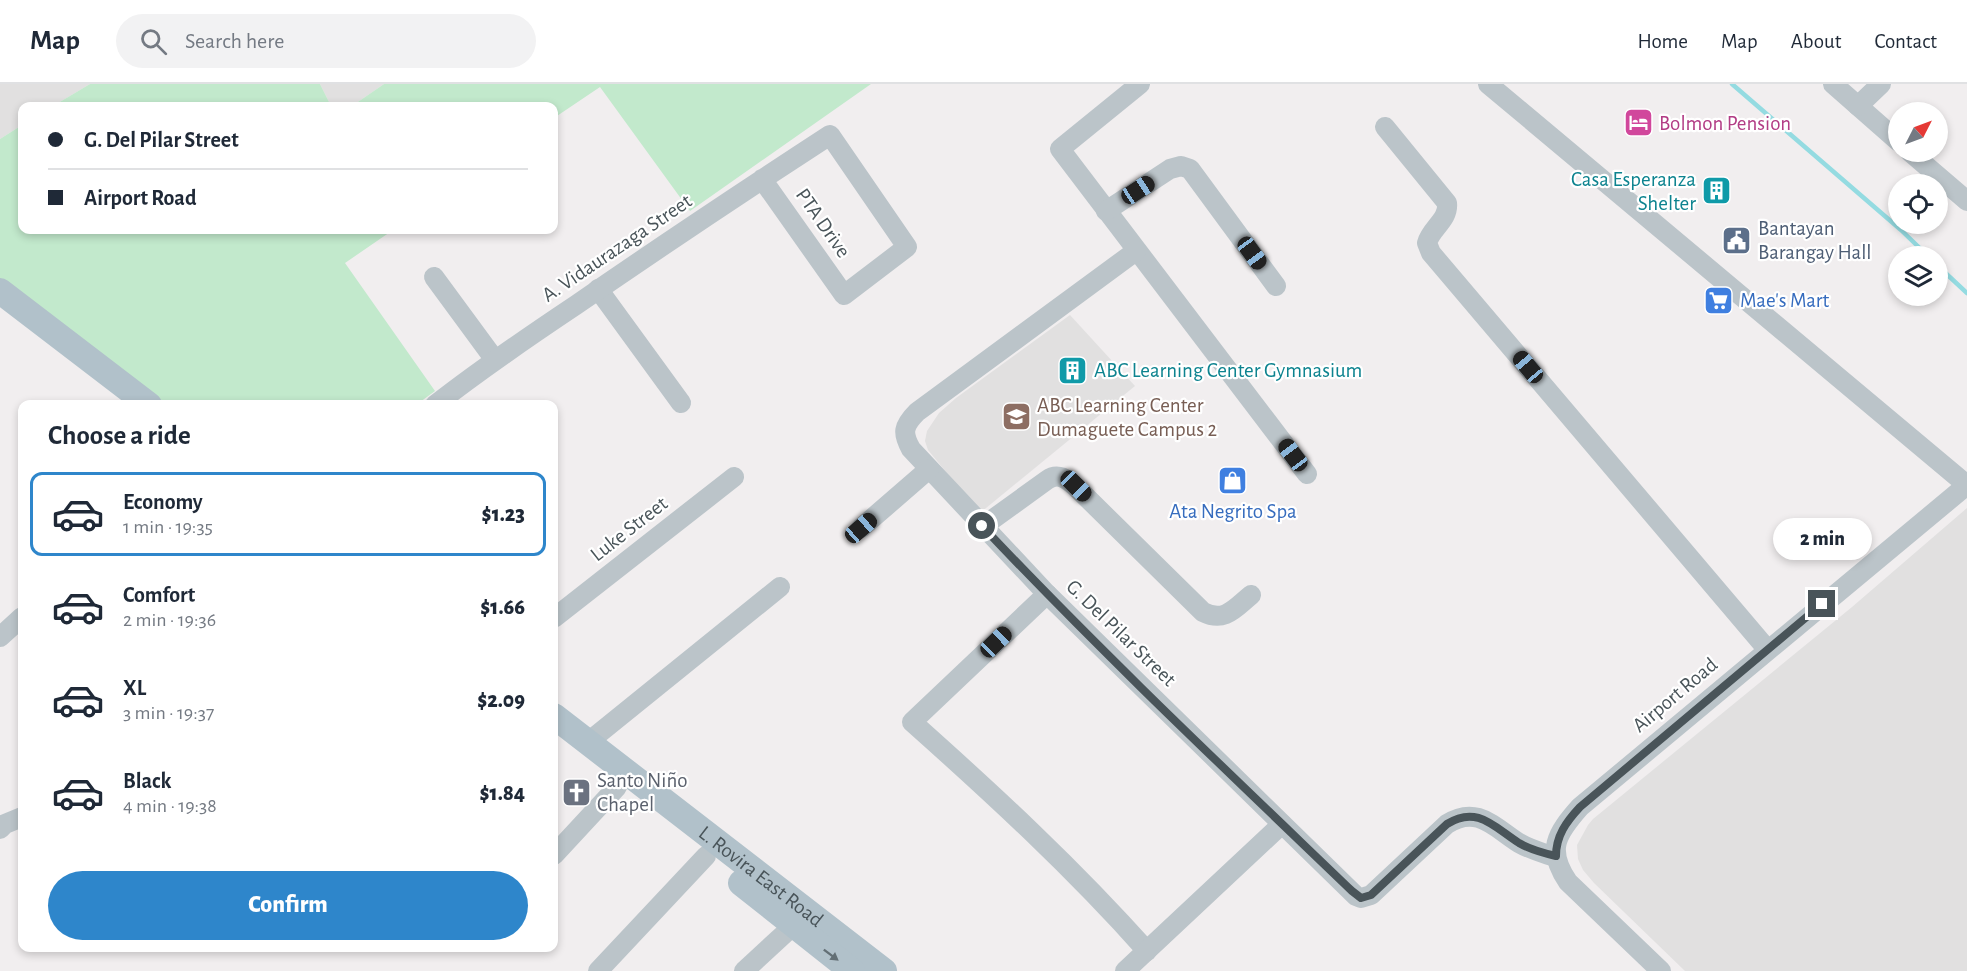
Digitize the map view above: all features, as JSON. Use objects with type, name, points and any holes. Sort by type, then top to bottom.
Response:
[{"type":"main road","points":[[0,291],[142,400]]},
{"type":"main road","points":[[0,310],[119,400]]},
{"type":"main road","name":"L. Rovira East Road","points":[[558,719],[587,743],[617,787],[706,856],[751,880],[794,924],[852,971]]},
{"type":"main road","name":"L. Rovira East Road","points":[[558,739],[602,765],[751,880],[884,971]]},
{"type":"street","points":[[1140,84],[1060,149],[1307,474]]},
{"type":"street","points":[[1488,84],[1967,485]]},
{"type":"street","points":[[1833,84],[1888,132]]},
{"type":"street","points":[[1858,106],[1881,84]]},
{"type":"street","points":[[1385,127],[1447,203],[1448,211],[1429,236],[1427,243],[1431,253],[1767,649]]},
{"type":"street","name":"A. Vidaurazaga Street","points":[[442,400],[598,289],[830,135],[907,247],[844,295]]},
{"type":"street","points":[[1922,162],[1967,201]]},
{"type":"street","points":[[1106,211],[1170,169],[1180,166],[1190,169],[1276,286]]},
{"type":"street","name":"PTA Drive","points":[[762,179],[844,295]]},
{"type":"street","name":"G. Del Pilar Street","points":[[1136,251],[909,420],[905,430],[906,440],[911,449],[1047,594],[1356,896],[1361,898],[1371,895],[1457,817],[1471,815],[1486,820],[1521,844],[1537,852],[1556,856]]},
{"type":"street","points":[[434,277],[495,360]]},
{"type":"street","points":[[598,289],[681,403]]},
{"type":"street","points":[[861,528],[928,468]]},
{"type":"street","points":[[982,526],[1051,477],[1058,476],[1076,486],[1203,612],[1221,617],[1251,595]]},
{"type":"street","name":"Luke Street","points":[[558,615],[734,477]]},
{"type":"street","name":"Airport Road","points":[[1556,856],[1560,832],[1580,807],[1767,649],[1967,485]]},
{"type":"street","points":[[587,743],[780,587]]},
{"type":"street","points":[[1047,594],[912,722],[1036,835],[1099,897],[1147,951]]},
{"type":"street","points":[[0,637],[18,621]]},
{"type":"street","points":[[558,851],[617,787]]},
{"type":"street","points":[[0,829],[5,824],[18,819]]},
{"type":"street","points":[[1125,971],[1282,824]]},
{"type":"street","points":[[598,971],[706,856]]},
{"type":"street","points":[[1556,856],[1568,882],[1661,971]]},
{"type":"street","points":[[744,971],[794,924]]},
{"type":"shaded area","points":[[0,84],[90,84],[60,102],[18,102],[18,128],[0,139]]},
{"type":"shaded area","points":[[320,84],[384,84],[358,102],[329,102]]},
{"type":"shaded area","name":"ABC Learning Center Dumaguete Campus 2","points":[[1070,315],[1135,386],[980,513],[928,450],[925,441],[927,431],[939,413],[956,398]]},
{"type":"shaded area","points":[[1967,508],[1967,971],[1685,971],[1583,870],[1578,859],[1577,845],[1588,825],[1852,607]]},
{"type":"green space","points":[[90,84],[320,84],[329,102],[60,102]]},
{"type":"green space","points":[[384,84],[871,84],[690,211],[600,87],[558,115],[558,102],[358,102]]},
{"type":"green space","points":[[18,128],[18,234],[387,234],[345,263],[435,391],[423,400],[159,400],[0,279],[0,139]]},
{"type":"waterway","points":[[1732,84],[1918,246]]},
{"type":"waterway","points":[[1948,275],[1967,293]]},
{"type":"place","name":"Bolmon Pension","points":[[1638,123]]},
{"type":"place","name":"Casa Esperanza Shelter","points":[[1717,191]]},
{"type":"place","name":"Bantayan Barangay Hall","points":[[1737,240]]},
{"type":"place","name":"Mae's Mart","points":[[1719,300]]},
{"type":"place","name":"ABC Learning Center Gymnasium","points":[[1073,370]]},
{"type":"place","name":"ABC Learning Center Dumaguete Campus 2","points":[[1016,417]]},
{"type":"place","name":"Ata Negrito Spa","points":[[1233,480]]},
{"type":"place","name":"Santo Niño Chapel","points":[[576,792]]},
{"type":"route","points":[[982,526],[1114,660],[1356,896],[1361,898],[1371,895],[1457,817],[1471,815],[1486,820],[1521,844],[1537,852],[1556,856],[1560,832],[1580,807],[1822,604]]}]
